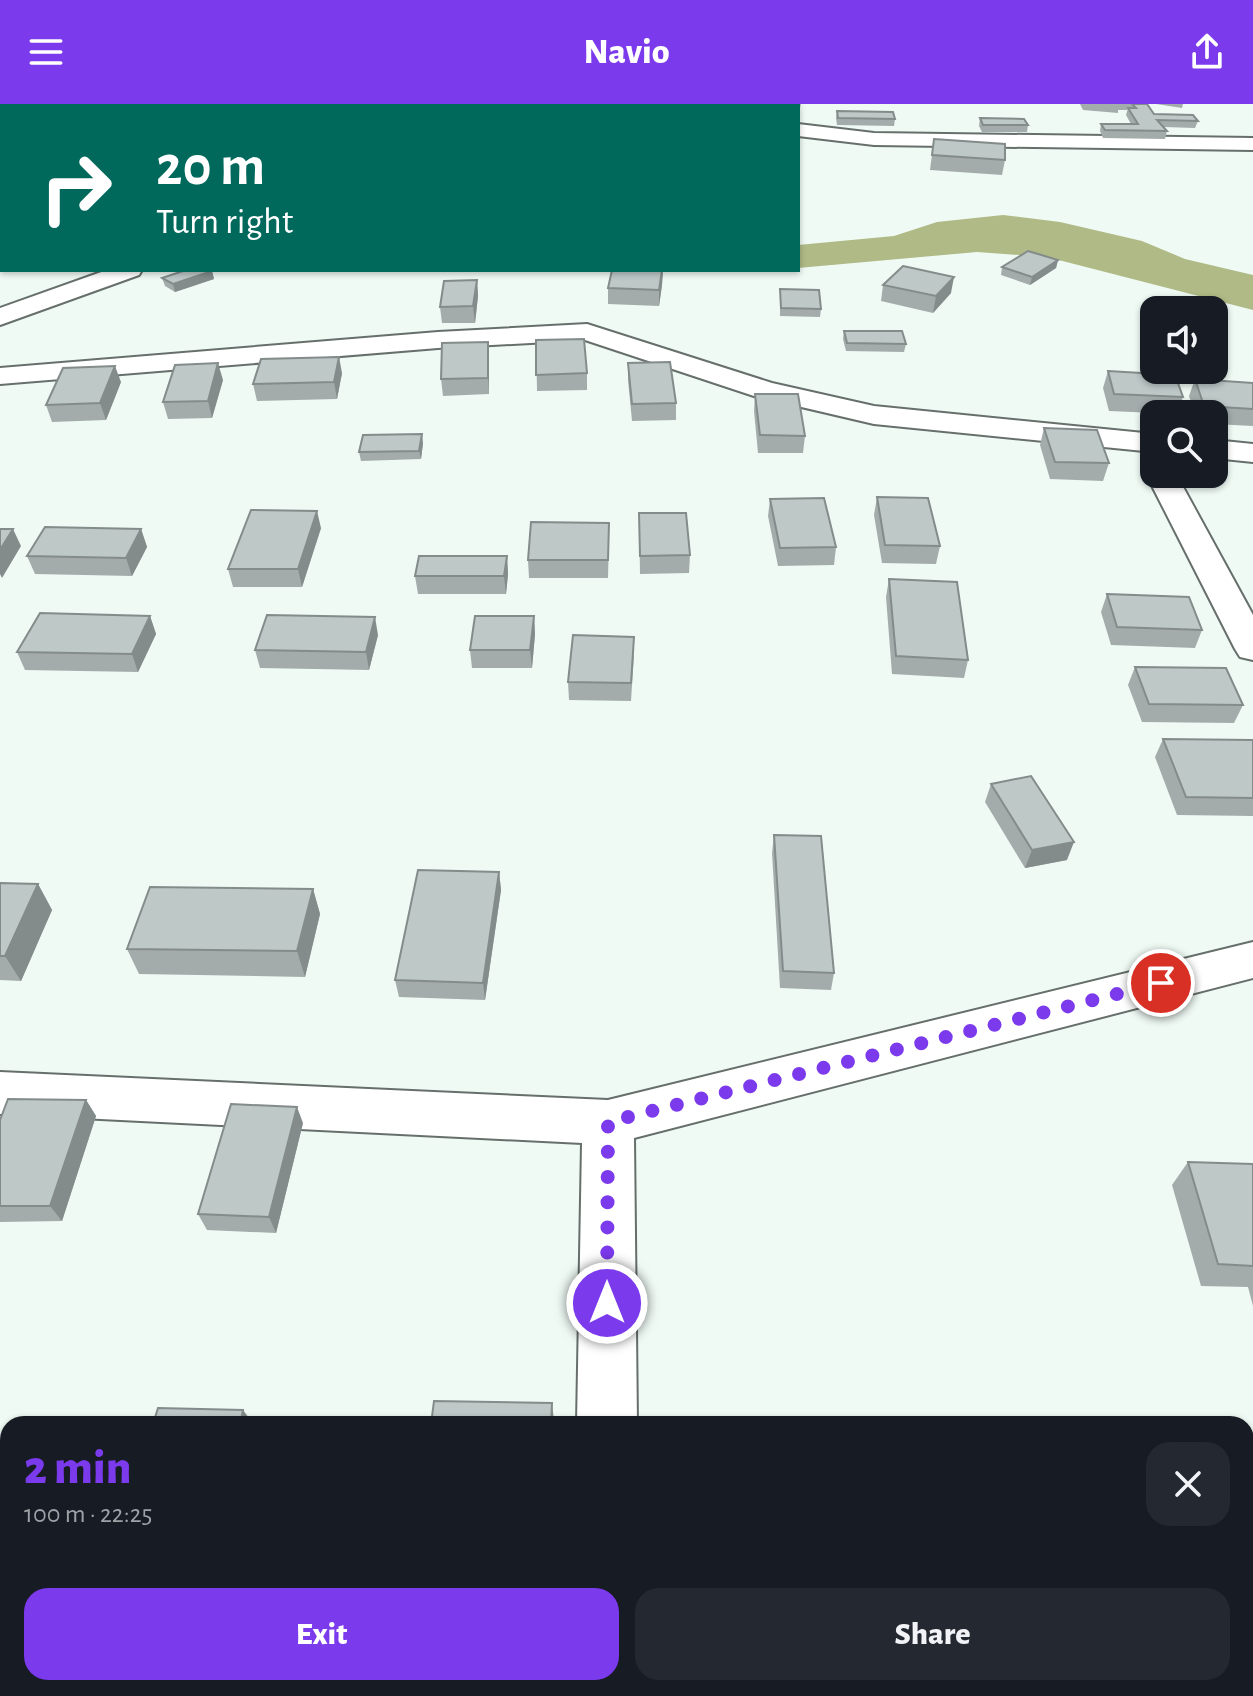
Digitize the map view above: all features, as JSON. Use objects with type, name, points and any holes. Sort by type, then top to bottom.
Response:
[{"type":"street","points":[[800,130],[874,139],[1253,144]]},
{"type":"street","points":[[0,317],[124,272]]},
{"type":"street","points":[[0,376],[438,340],[587,332],[764,390],[874,415],[1140,447]]},
{"type":"street","points":[[1228,450],[1253,453]]},
{"type":"street","points":[[1168,488],[1253,649]]},
{"type":"street","points":[[0,1093],[608,1122],[1253,960]]},
{"type":"street","points":[[607,1416],[608,1122]]},
{"type":"green space","points":[[1003,215],[1060,222],[1142,241],[1185,259],[1253,275],[1253,310],[1228,304],[1228,296],[1199,296],[1047,257],[977,252],[800,268],[800,245],[894,236],[937,222]]},
{"type":"building","points":[[1132,104],[1147,104],[1154,114],[1193,115],[1198,121],[1157,120],[1167,131],[1105,130],[1101,124],[1138,124],[1128,108],[1136,108]]},
{"type":"building","points":[[837,111],[893,112],[895,119],[838,118]]},
{"type":"building","points":[[980,118],[1024,119],[1028,125],[983,125]]},
{"type":"building","points":[[934,139],[1005,144],[1005,160],[932,155]]},
{"type":"building","points":[[1028,251],[1058,260],[1032,277],[1002,267]]},
{"type":"building","points":[[903,266],[954,277],[936,296],[883,285]]},
{"type":"building","points":[[180,272],[209,272],[173,284],[162,278]]},
{"type":"building","points":[[612,272],[662,272],[659,290],[608,288]]},
{"type":"building","points":[[477,280],[473,306],[440,307],[444,281]]},
{"type":"building","points":[[780,289],[819,290],[821,309],[781,308]]},
{"type":"building","points":[[844,331],[902,331],[906,344],[847,343]]},
{"type":"building","points":[[584,339],[587,373],[536,375],[536,340]]},
{"type":"building","points":[[488,342],[488,378],[441,379],[442,343]]},
{"type":"building","points":[[339,357],[334,382],[253,384],[261,359]]},
{"type":"building","points":[[670,362],[676,403],[632,404],[628,363]]},
{"type":"building","points":[[218,363],[208,401],[163,402],[175,365]]},
{"type":"building","points":[[115,366],[100,403],[46,405],[63,368]]},
{"type":"building","points":[[1108,371],[1140,373],[1140,384],[1178,384],[1183,397],[1114,394]]},
{"type":"building","points":[[1253,383],[1253,409],[1228,407],[1228,400],[1202,400],[1197,384]]},
{"type":"building","points":[[755,394],[798,394],[805,436],[760,435]]},
{"type":"building","points":[[1044,428],[1097,430],[1109,463],[1055,462]]},
{"type":"building","points":[[422,434],[419,451],[359,452],[363,435]]},
{"type":"building","points":[[877,497],[928,498],[940,546],[885,545]]},
{"type":"building","points":[[824,498],[836,547],[780,548],[770,499]]},
{"type":"building","points":[[251,510],[317,511],[298,569],[228,569]]},
{"type":"building","points":[[639,513],[686,513],[690,555],[640,556]]},
{"type":"building","points":[[531,522],[609,523],[608,560],[528,560]]},
{"type":"building","points":[[45,527],[141,529],[126,558],[27,556]]},
{"type":"building","points":[[0,529],[13,529],[0,550]]},
{"type":"building","points":[[419,556],[507,556],[504,576],[415,576]]},
{"type":"building","points":[[889,579],[957,582],[968,660],[896,656]]},
{"type":"building","points":[[1107,594],[1189,597],[1202,630],[1117,627]]},
{"type":"building","points":[[40,613],[150,616],[132,654],[17,652]]},
{"type":"building","points":[[267,615],[375,617],[366,652],[255,650]]},
{"type":"building","points":[[475,616],[534,616],[530,650],[470,650]]},
{"type":"building","points":[[573,635],[634,637],[631,683],[568,682]]},
{"type":"building","points":[[1135,667],[1226,668],[1243,705],[1149,704]]},
{"type":"building","points":[[1163,739],[1253,740],[1253,798],[1186,797]]},
{"type":"building","points":[[1031,776],[1074,842],[1032,850],[991,784]]},
{"type":"building","points":[[774,835],[821,836],[834,973],[783,971]]},
{"type":"building","points":[[418,870],[499,872],[483,983],[395,980]]},
{"type":"building","points":[[0,883],[38,884],[5,956],[0,956]]},
{"type":"building","points":[[150,887],[313,889],[297,951],[127,949]]},
{"type":"building","points":[[8,1099],[86,1100],[50,1206],[0,1206],[0,1120]]},
{"type":"building","points":[[231,1104],[297,1107],[269,1217],[198,1214]]},
{"type":"building","points":[[1188,1162],[1253,1164],[1253,1266],[1218,1264]]},
{"type":"building","points":[[434,1401],[552,1403],[551,1416],[432,1416]]},
{"type":"building","points":[[158,1408],[243,1410],[242,1416],[156,1416]]},
{"type":"route","points":[[607,1303],[608,1122],[1161,983]]}]
